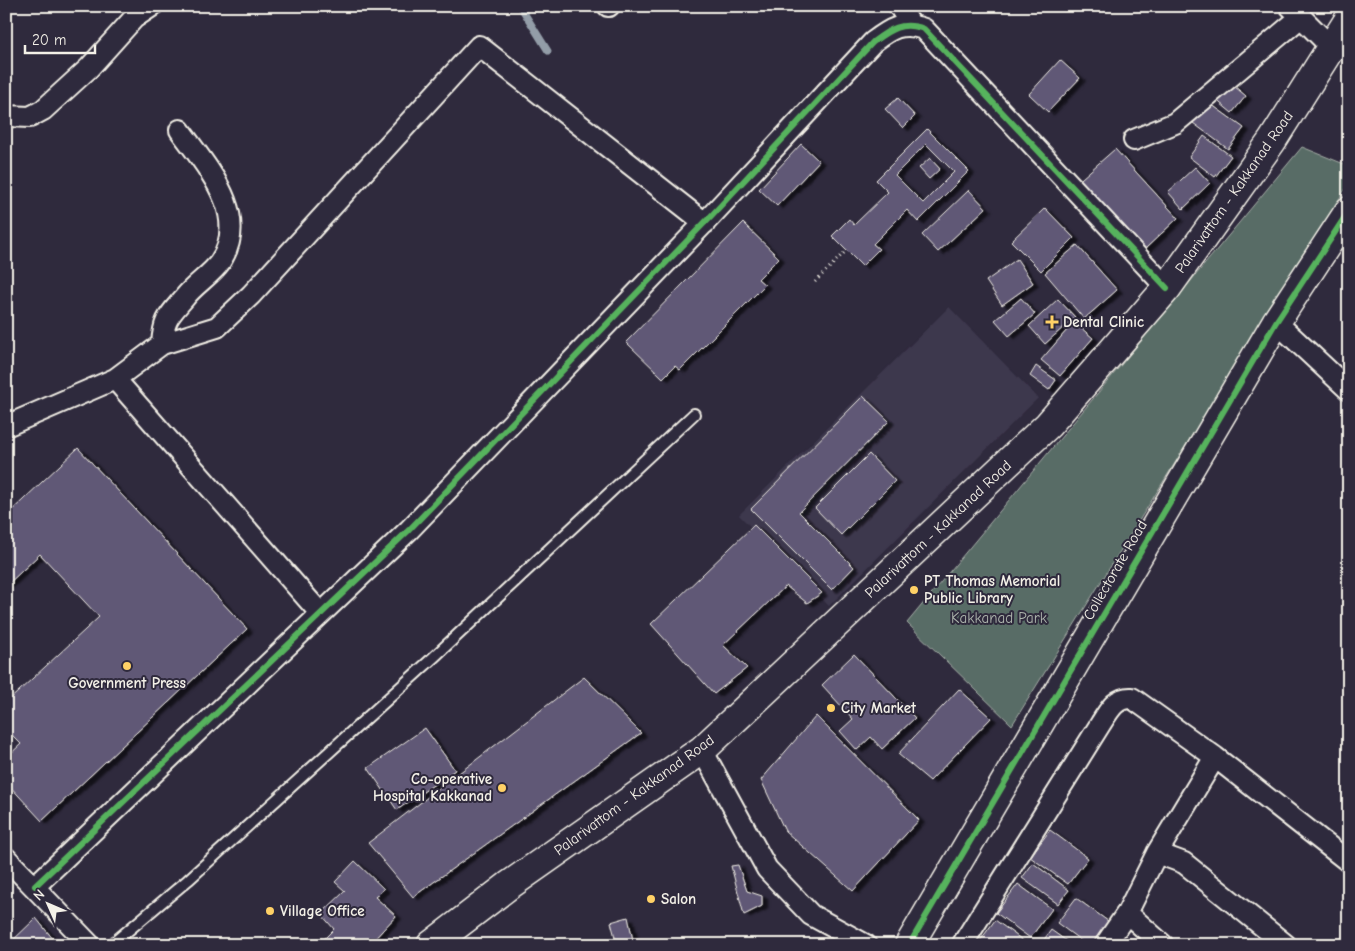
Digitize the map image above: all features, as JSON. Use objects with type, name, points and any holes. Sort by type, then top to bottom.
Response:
[{"type":"main road","name":"Palarivattom - Kakkanad Road","points":[[430,945],[508,886],[702,750],[1048,425],[1167,288],[1272,141],[1349,19]]},
{"type":"main road","name":"Collectorate Road","points":[[909,945],[1276,322],[1349,211]]},
{"type":"street","points":[[6,116],[30,117],[43,110],[89,68],[128,12],[152,6]]},
{"type":"street","points":[[900,6],[911,25]]},
{"type":"street","points":[[1134,140],[1175,123],[1296,11],[1331,47]]},
{"type":"street","points":[[35,886],[113,814],[320,613],[409,530],[705,222],[873,42],[886,32],[911,25],[924,30],[1167,288]]},
{"type":"street","points":[[6,426],[115,379],[162,344],[217,327],[244,302],[479,46],[705,222]]},
{"type":"street","points":[[162,344],[164,322],[195,284],[219,264],[231,239],[230,211],[212,174],[180,130]]},
{"type":"street","points":[[1276,322],[1349,390]]},
{"type":"street","points":[[115,379],[320,613]]},
{"type":"street","points":[[962,945],[1114,704],[1124,699],[1132,698],[1215,757],[1349,862]]},
{"type":"street","points":[[702,750],[767,869],[811,915],[866,945]]},
{"type":"street","points":[[1105,945],[1127,914],[1157,853],[1215,757]]},
{"type":"street","points":[[1157,853],[1184,862],[1286,945]]},
{"type":"street","points":[[6,858],[90,945]]},
{"type":"street","points":[[1127,914],[1164,945]]},
{"type":"lane","points":[[111,945],[188,880],[426,664],[694,414]]},
{"type":"path","points":[[815,282],[847,250]]},
{"type":"shaded area","points":[[949,307],[1038,398],[829,606],[739,515]]},
{"type":"green space","name":"Kakkanad Park","points":[[1302,147],[1349,166],[1349,183],[1012,725],[907,623]]},
{"type":"building","points":[[1060,60],[1080,78],[1048,112],[1029,94]]},
{"type":"building","points":[[1228,81],[1246,96],[1232,113],[1214,98]]},
{"type":"building","points":[[898,98],[915,116],[903,128],[885,109]]},
{"type":"building","points":[[1208,102],[1244,128],[1228,149],[1193,123]]},
{"type":"building","points":[[927,129],[969,171],[918,222],[907,210],[873,244],[879,249],[862,266],[832,236],[849,219],[854,225],[888,192],[876,180]],"holes":[[[926,144],[954,172],[923,203],[895,175]]]},
{"type":"building","points":[[1204,136],[1231,156],[1215,177],[1189,157]]},
{"type":"building","points":[[801,144],[819,161],[777,206],[759,189]]},
{"type":"building","points":[[1115,149],[1178,218],[1130,263],[1065,193]]},
{"type":"building","points":[[930,158],[940,169],[929,179],[919,168]]},
{"type":"building","points":[[1195,167],[1210,183],[1183,209],[1168,192]]},
{"type":"building","points":[[969,190],[986,208],[938,252],[922,235]]},
{"type":"building","points":[[1045,208],[1074,238],[1041,271],[1011,241]]},
{"type":"building","points":[[743,223],[779,258],[758,279],[765,285],[680,370],[675,366],[663,378],[626,342]]},
{"type":"building","points":[[1077,245],[1117,290],[1084,319],[1045,273]]},
{"type":"building","points":[[1017,259],[1033,283],[1002,305],[986,281]]},
{"type":"building","points":[[1021,298],[1035,314],[1009,336],[995,320]]},
{"type":"building","name":"Dental Clinic","points":[[1058,299],[1075,317],[1045,344],[1029,326]]},
{"type":"building","points":[[1074,322],[1093,338],[1060,376],[1041,360]]},
{"type":"building","points":[[1036,366],[1056,380],[1049,390],[1030,376]]},
{"type":"building","points":[[863,396],[889,421],[799,512],[854,567],[832,590],[751,509]]},
{"type":"building","name":"Government Press","points":[[78,448],[247,629],[42,821],[6,782],[6,758],[21,744],[6,729],[6,703],[99,617],[40,554],[6,586],[6,516]]},
{"type":"building","points":[[869,454],[895,481],[841,535],[815,508]]},
{"type":"building","points":[[754,525],[822,593],[807,603],[786,586],[723,645],[747,668],[714,694],[651,624]]},
{"type":"building","points":[[854,654],[915,718],[882,749],[871,737],[857,750],[840,731],[853,719],[822,685]]},
{"type":"building","name":"Co-operative Hospital Kakkanad","points":[[584,677],[641,733],[413,897],[368,843]]},
{"type":"building","points":[[959,689],[991,718],[930,781],[898,754]]},
{"type":"building","points":[[816,716],[919,820],[853,891],[785,831],[761,780]]},
{"type":"building","points":[[425,728],[455,770],[397,810],[368,768]]},
{"type":"building","points":[[1050,830],[1088,858],[1068,884],[1030,857]]},
{"type":"building","points":[[355,861],[384,889],[375,897],[396,916],[369,945],[330,945],[324,939],[334,929],[321,914],[345,891],[335,882]]},
{"type":"building","points":[[1033,863],[1069,890],[1058,904],[1022,878]]},
{"type":"building","points":[[738,865],[747,891],[762,896],[762,906],[744,915],[731,866]]},
{"type":"building","points":[[1018,884],[1052,909],[1030,938],[996,913]]},
{"type":"building","points":[[1076,898],[1112,924],[1096,945],[1087,945],[1057,923]]},
{"type":"building","points":[[628,917],[634,945],[617,945],[611,922]]},
{"type":"building","points":[[36,918],[58,945],[8,945]]},
{"type":"building","points":[[995,920],[1029,945],[977,945]]},
{"type":"building","points":[[1051,930],[1072,945],[1040,945]]},
{"type":"waterway","points":[[520,6],[548,51]]},
{"type":"cycle path","points":[[35,886],[409,530],[711,216],[873,42],[885,33],[903,26],[924,29],[1167,288]]},
{"type":"cycle path","points":[[909,945],[1276,322],[1349,211]]},
{"type":"place","name":"Dental Clinic","points":[[1052,322]]},
{"type":"place","name":"PT Thomas Memorial Public Library","points":[[914,590]]},
{"type":"place","name":"Government Press","points":[[127,666]]},
{"type":"place","name":"City Market","points":[[831,708]]},
{"type":"place","name":"Co-operative Hospital Kakkanad","points":[[502,788]]},
{"type":"place","name":"Salon","points":[[651,899]]},
{"type":"place","name":"Village Office","points":[[270,911]]}]
